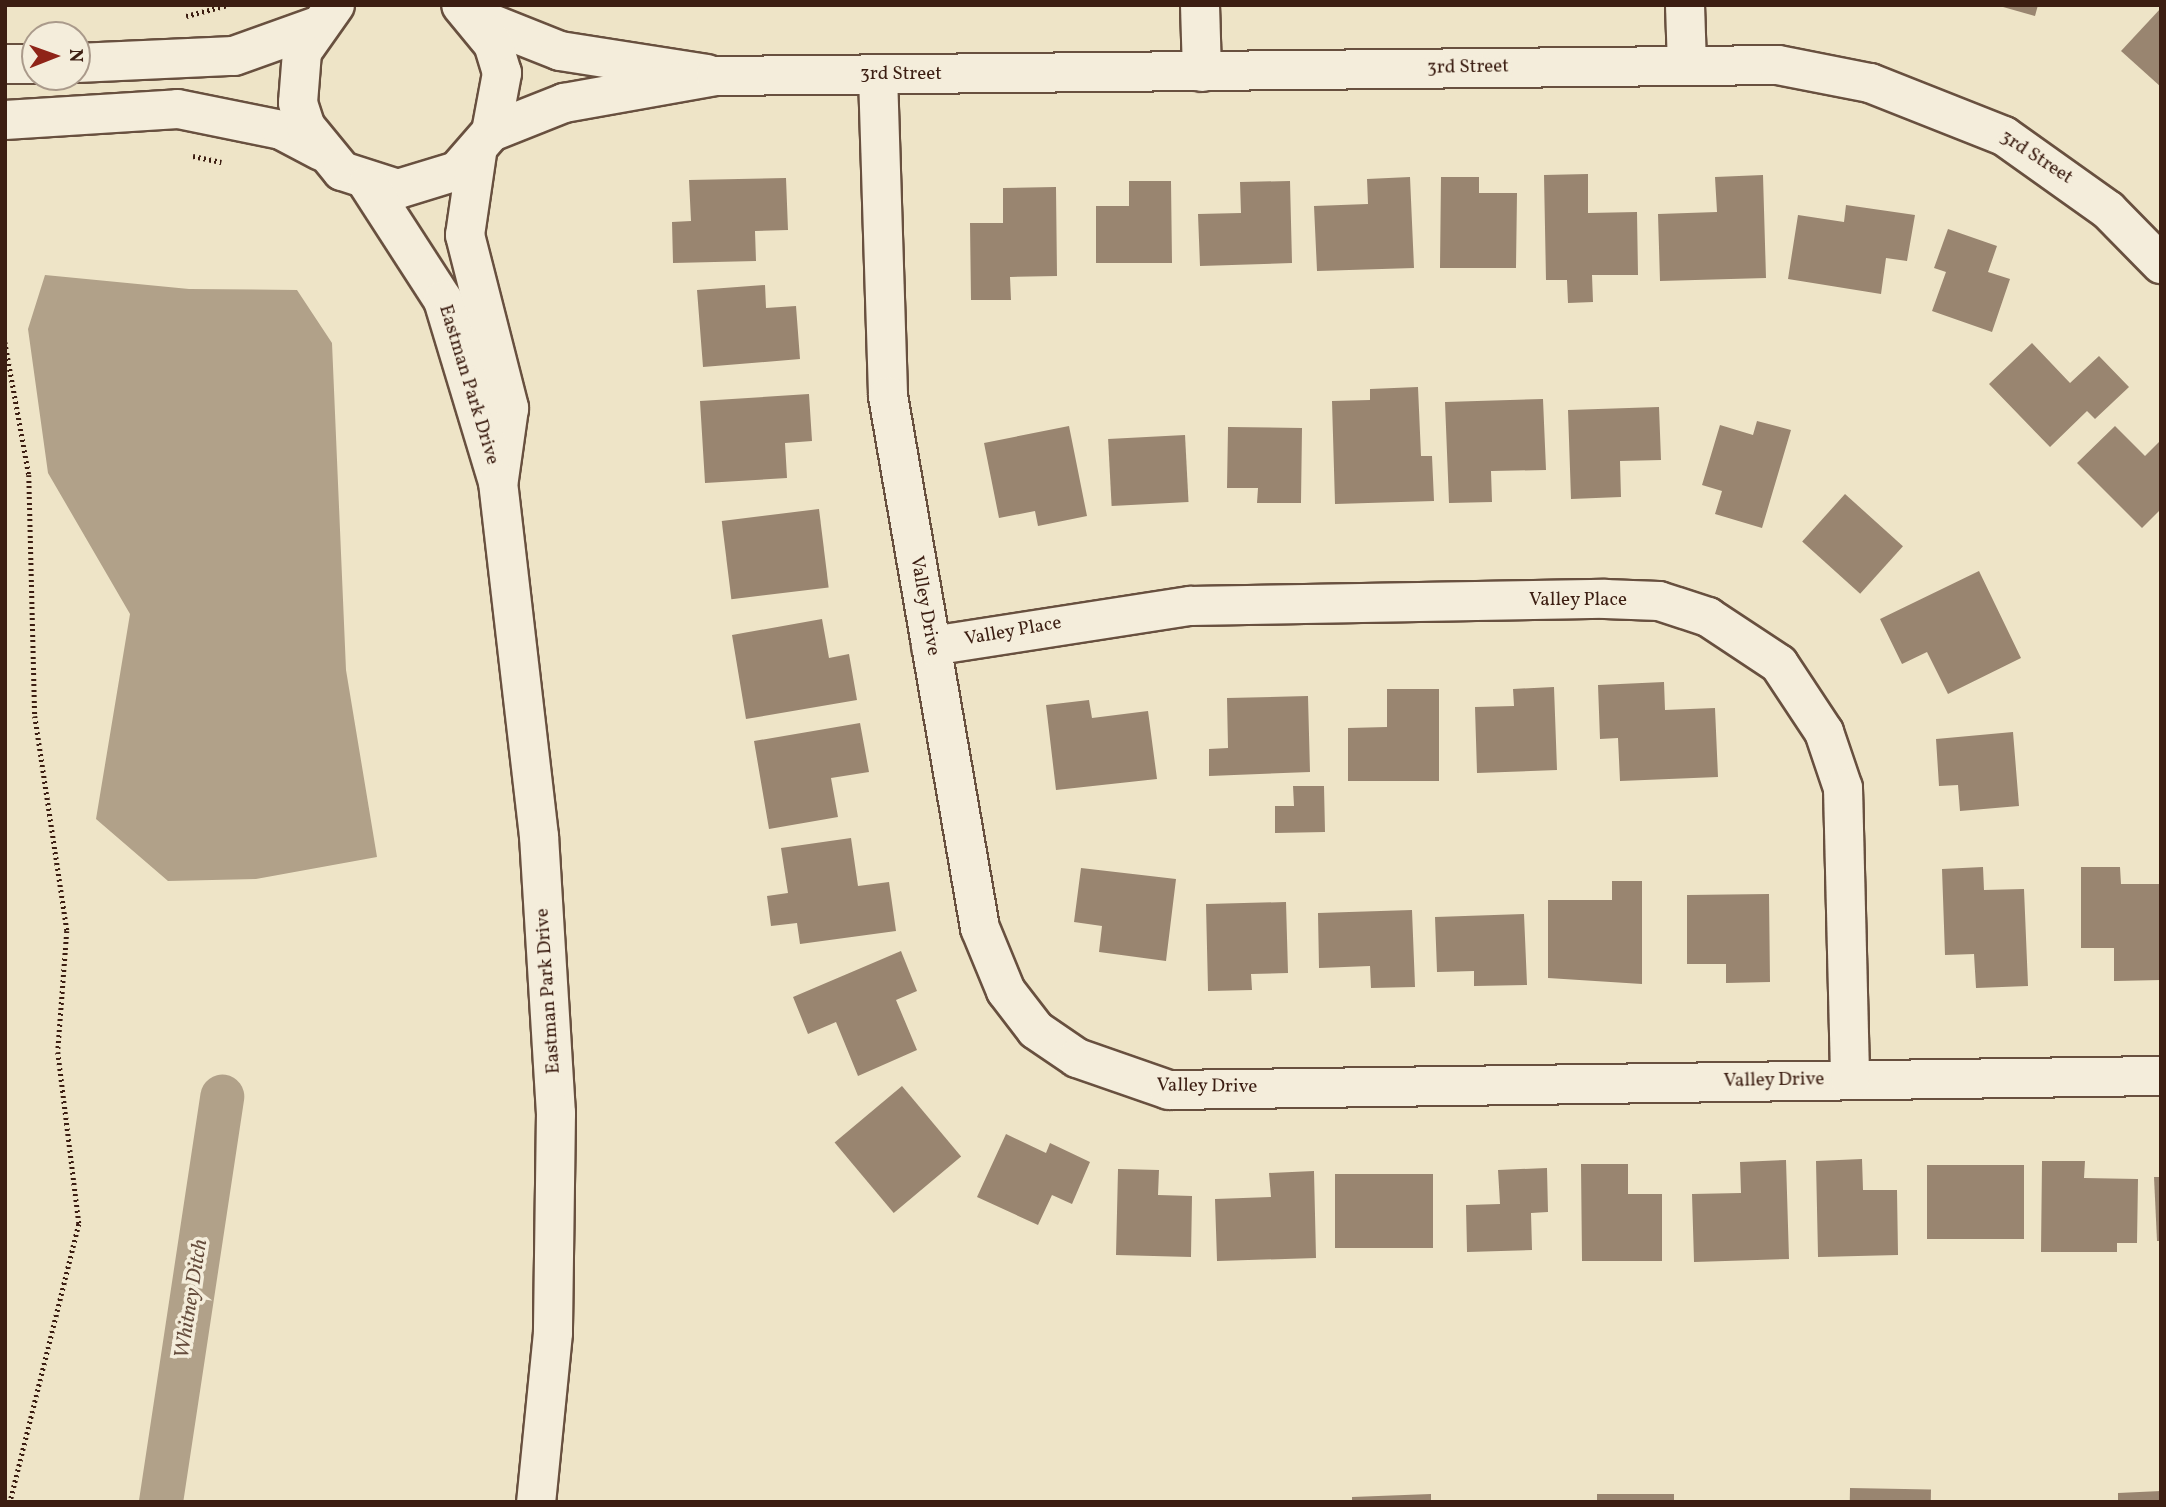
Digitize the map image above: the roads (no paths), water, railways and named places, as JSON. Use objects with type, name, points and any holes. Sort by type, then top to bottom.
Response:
[{"type":"street","points":[[1200,5],[1202,72]]},
{"type":"street","points":[[1685,5],[1687,64]]},
{"type":"street","points":[[91,62],[234,56],[329,11]]},
{"type":"street","points":[[321,151],[298,103],[302,52],[329,11]]},
{"type":"street","name":"3rd Street","points":[[469,12],[560,51],[637,58],[716,76]]},
{"type":"street","name":"Eastman Park Drive","points":[[469,12],[502,72],[465,235],[509,408],[498,482]]},
{"type":"street","name":"3rd Street","points":[[368,184],[429,184],[484,143],[564,103],[716,76],[1687,64],[1804,70],[1870,83],[1973,120],[2054,166],[2161,264]]},
{"type":"street","name":"Valley Drive","points":[[878,75],[886,369],[931,646],[989,958],[1036,1030],[1077,1059],[1169,1090],[2161,1076]]},
{"type":"street","points":[[5,120],[178,109],[281,130],[321,151],[368,184]]},
{"type":"street","name":"Eastman Park Drive","points":[[368,184],[443,300],[498,482],[539,836],[556,1113],[553,1333],[536,1502]]},
{"type":"street","name":"Valley Place","points":[[931,646],[1190,606],[1605,599],[1659,601],[1708,617],[1779,664],[1824,732],[1843,788],[1850,1080]]},
{"type":"waterway","name":"Whitney Ditch","points":[[161,1502],[222,1097]]}]
